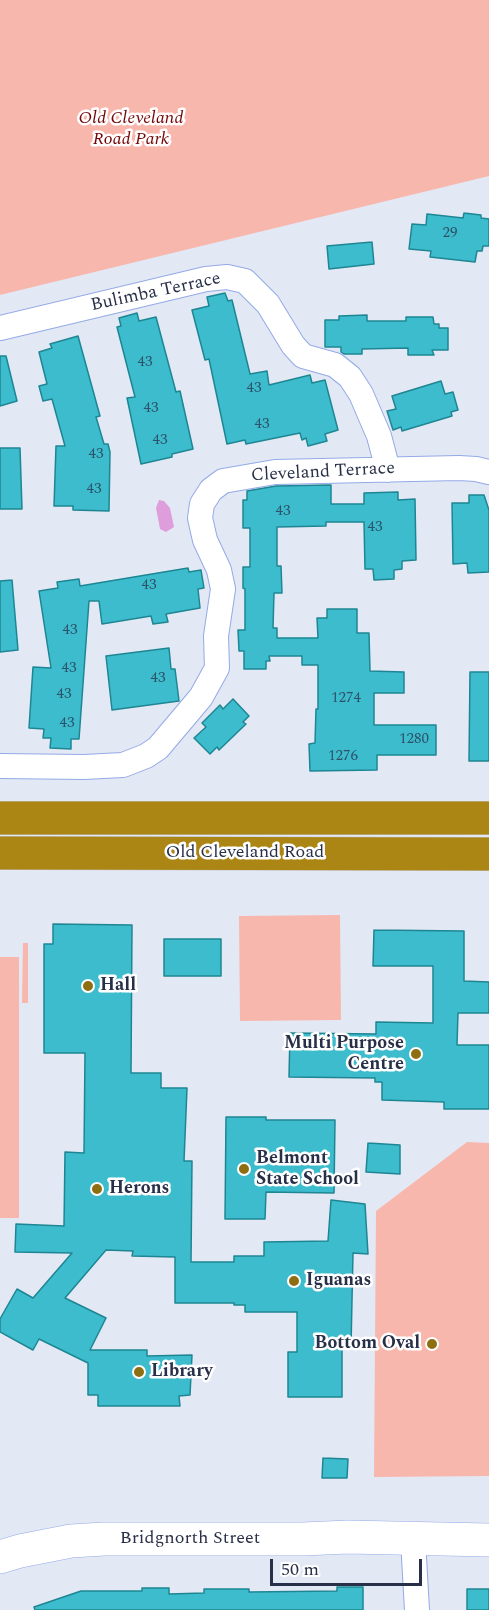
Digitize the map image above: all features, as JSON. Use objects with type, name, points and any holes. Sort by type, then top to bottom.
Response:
[{"type":"highway","name":"Old Cleveland Road","points":[[0,818],[489,818]]},
{"type":"highway","name":"Old Cleveland Road","points":[[0,853],[489,854]]},
{"type":"street","name":"Bulimba Terrace","points":[[0,328],[206,279],[227,277],[245,281],[268,304],[293,345],[303,356],[335,365],[350,377],[361,394],[380,436],[388,470]]},
{"type":"street","name":"Cleveland Terrace","points":[[0,766],[123,765],[146,756],[158,748],[201,697],[217,668],[216,636],[223,589],[219,570],[205,540],[200,518],[202,504],[211,490],[223,481],[275,472],[459,468],[489,472]]},
{"type":"street","name":"Bridgnorth Street","points":[[0,1557],[63,1542],[104,1539],[348,1537],[489,1540]]},
{"type":"street","points":[[414,1540],[417,1610]]},
{"type":"green space","name":"Old Cleveland Road Park","points":[[0,0],[489,0],[489,176],[0,295]]},
{"type":"green space","points":[[340,915],[341,1020],[240,1021],[239,916]]},
{"type":"green space","points":[[23,943],[28,943],[28,1003],[22,1003]]},
{"type":"green space","points":[[0,957],[19,957],[19,1218],[0,1218]]},
{"type":"green space","name":"Bottom Oval","points":[[467,1142],[489,1143],[489,1476],[374,1477],[376,1211]]},
{"type":"shaded area","points":[[159,500],[164,501],[170,508],[174,527],[166,532],[160,529],[156,508]]},
{"type":"building","points":[[464,213],[481,215],[481,218],[489,219],[489,246],[483,246],[482,251],[477,251],[475,262],[430,257],[431,251],[409,249],[412,224],[426,225],[427,214],[463,218]]},
{"type":"building","points":[[372,242],[374,264],[329,269],[327,246]]},
{"type":"building","points":[[225,293],[228,301],[232,300],[250,374],[267,371],[269,385],[310,375],[312,383],[325,380],[338,430],[325,434],[327,441],[308,446],[306,438],[302,440],[300,433],[246,444],[245,440],[227,444],[209,359],[205,360],[192,310],[209,306],[207,297]]},
{"type":"building","points":[[137,313],[139,321],[156,317],[176,392],[180,391],[193,449],[172,454],[172,457],[141,464],[127,398],[135,397],[117,327],[121,326],[119,318]]},
{"type":"building","points":[[367,315],[367,321],[406,321],[406,317],[433,317],[434,324],[439,324],[439,328],[448,328],[448,350],[432,350],[434,355],[408,355],[408,348],[362,349],[362,354],[344,354],[341,352],[341,347],[325,347],[325,320],[339,320],[339,316]]},
{"type":"building","points":[[78,336],[100,416],[96,417],[104,444],[108,444],[110,452],[109,511],[73,510],[73,506],[54,506],[56,446],[65,446],[52,399],[43,401],[39,386],[47,384],[39,352],[52,348],[50,344]]},
{"type":"building","points":[[0,356],[6,356],[17,401],[0,406]]},
{"type":"building","points":[[441,381],[445,394],[453,392],[458,410],[451,412],[452,416],[402,431],[401,427],[393,430],[387,411],[396,409],[392,396]]},
{"type":"building","points":[[0,448],[20,448],[22,509],[0,509]]},
{"type":"building","points":[[331,485],[331,504],[364,504],[364,493],[398,492],[398,500],[415,499],[416,560],[402,561],[402,569],[394,570],[394,579],[374,580],[373,569],[365,569],[364,522],[326,522],[326,526],[277,527],[277,566],[281,566],[282,593],[274,593],[273,628],[277,628],[277,638],[318,638],[317,618],[327,618],[327,609],[357,609],[357,633],[369,633],[370,671],[404,672],[404,693],[374,693],[374,725],[436,725],[436,755],[377,755],[377,770],[310,771],[309,744],[315,743],[316,709],[318,709],[318,665],[302,665],[302,656],[269,656],[270,661],[266,661],[266,669],[244,669],[244,651],[239,651],[238,630],[245,630],[243,567],[250,567],[250,528],[243,528],[243,500],[247,500],[247,491],[276,486]]},
{"type":"building","points":[[469,495],[484,495],[489,510],[489,572],[468,573],[467,563],[453,564],[452,503],[469,503]]},
{"type":"building","points":[[188,568],[189,572],[201,570],[204,588],[198,589],[200,608],[166,614],[168,622],[153,624],[151,616],[102,624],[99,601],[89,601],[79,739],[71,739],[71,749],[50,748],[51,738],[43,738],[44,729],[29,728],[33,667],[51,668],[39,591],[58,588],[57,582],[79,579],[80,586]]},
{"type":"building","points":[[12,580],[18,650],[0,652],[0,581]]},
{"type":"building","points":[[169,648],[171,669],[175,669],[179,701],[112,710],[106,656]]},
{"type":"building","points":[[470,672],[489,672],[489,761],[469,761]]},
{"type":"building","points":[[233,699],[249,716],[243,722],[246,724],[219,750],[217,747],[210,754],[194,738],[206,727],[202,723],[220,705],[223,709]]},
{"type":"building","points":[[53,924],[132,925],[131,1073],[161,1073],[161,1088],[187,1088],[184,1161],[192,1161],[191,1262],[234,1262],[234,1256],[264,1256],[264,1242],[328,1241],[331,1200],[365,1204],[368,1254],[353,1253],[351,1347],[342,1347],[342,1397],[288,1397],[288,1352],[297,1352],[297,1312],[245,1312],[245,1305],[234,1305],[234,1303],[175,1303],[175,1257],[132,1256],[133,1251],[106,1250],[65,1298],[106,1318],[90,1350],[147,1350],[147,1356],[192,1355],[190,1395],[179,1396],[180,1406],[98,1406],[98,1395],[88,1395],[88,1363],[39,1339],[33,1350],[0,1332],[0,1319],[17,1289],[33,1298],[72,1253],[15,1252],[16,1224],[64,1226],[65,1152],[84,1153],[85,1053],[44,1053],[44,944],[53,944]]},
{"type":"building","points":[[374,930],[464,931],[464,981],[489,982],[489,1013],[458,1013],[457,1045],[489,1045],[489,1109],[444,1109],[444,1102],[382,1100],[382,1082],[375,1082],[375,1078],[289,1077],[290,1033],[376,1034],[376,1022],[433,1023],[433,966],[373,966]]},
{"type":"building","points":[[164,939],[221,939],[221,976],[164,976]]},
{"type":"building","points":[[226,1117],[266,1117],[266,1120],[335,1120],[334,1193],[266,1192],[265,1219],[225,1219]]},
{"type":"building","points":[[368,1143],[400,1145],[400,1174],[366,1172]]},
{"type":"building","points":[[323,1458],[348,1459],[347,1478],[322,1478]]},
{"type":"building","points":[[337,1587],[363,1587],[363,1610],[35,1610],[34,1607],[81,1591],[142,1591],[142,1588],[169,1588],[169,1594],[204,1593],[204,1589],[249,1589],[249,1592],[337,1591]]},
{"type":"building","points":[[467,1589],[489,1589],[489,1610],[467,1610]]},
{"type":"place","name":"Hall","points":[[88,986]]},
{"type":"place","name":"Multi Purpose Centre","points":[[416,1054]]},
{"type":"place","name":"Belmont State School","points":[[244,1169]]},
{"type":"place","name":"Herons","points":[[97,1189]]},
{"type":"place","name":"Iguanas","points":[[294,1281]]},
{"type":"place","name":"Bottom Oval","points":[[432,1344]]},
{"type":"place","name":"Library","points":[[139,1372]]}]
